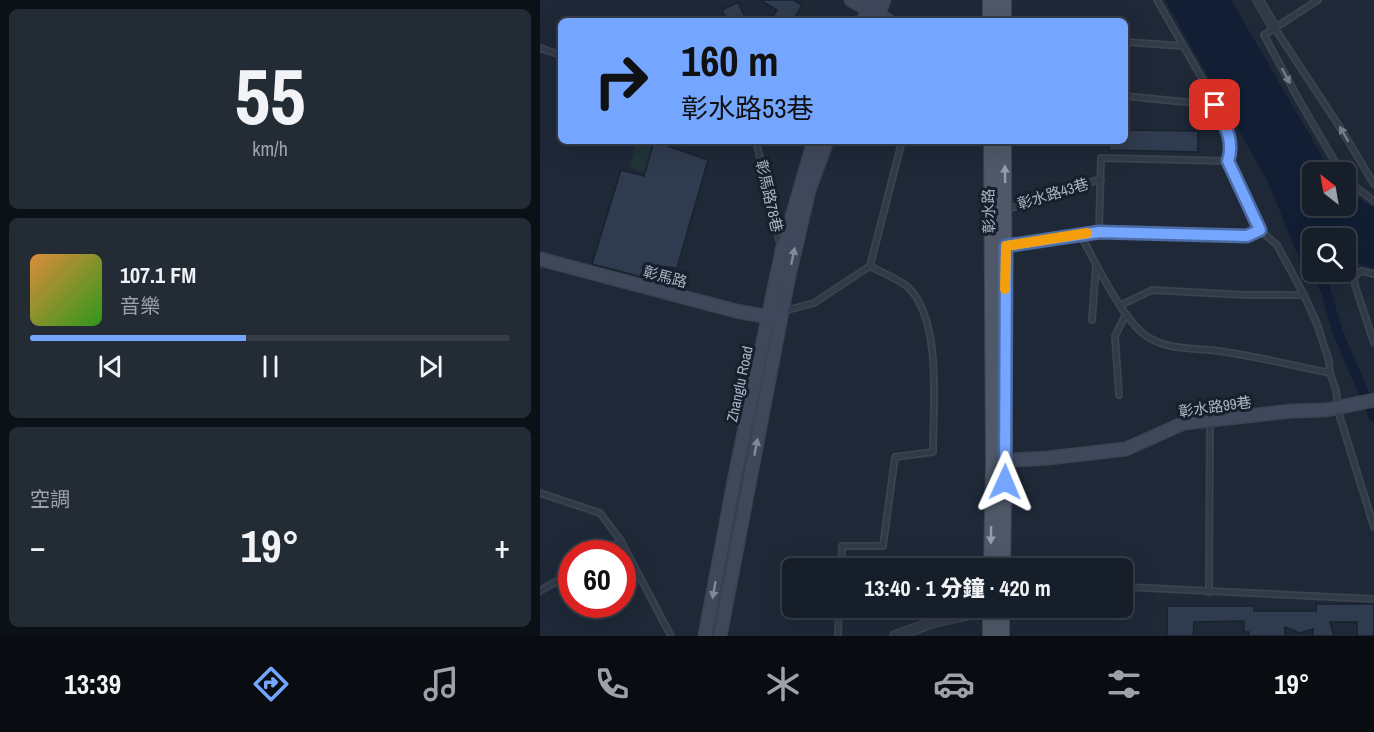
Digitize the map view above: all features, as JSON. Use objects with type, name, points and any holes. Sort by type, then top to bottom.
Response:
[{"type":"main road","points":[[851,0],[874,15],[884,0]]},
{"type":"main road","points":[[990,0],[990,18]]},
{"type":"main road","points":[[1004,0],[1004,18]]},
{"type":"main road","name":"Zhanglu Road","points":[[705,636],[736,471],[782,251],[813,144]]},
{"type":"main road","name":"Zhanglu Road","points":[[720,636],[801,220],[826,144]]},
{"type":"main road","name":"彰水路","points":[[991,144],[999,247],[999,461],[1003,558]]},
{"type":"main road","name":"彰水路","points":[[999,247],[1005,209],[1004,144]]},
{"type":"main road","name":"彰馬路","points":[[540,259],[736,311],[769,317]]},
{"type":"main road","points":[[769,317],[782,311]]},
{"type":"main road","name":"彰水路99巷","points":[[999,461],[1126,449],[1184,423],[1292,411],[1326,410],[1373,400]]},
{"type":"main road","name":"彰水路","points":[[992,558],[999,461]]},
{"type":"main road","points":[[736,471],[751,474]]},
{"type":"main road","points":[[722,544],[737,546]]},
{"type":"main road","points":[[990,636],[994,618]]},
{"type":"main road","points":[[998,618],[1002,636]]},
{"type":"street","points":[[1258,0],[1274,27]]},
{"type":"street","points":[[895,636],[952,618]]},
{"type":"lane","points":[[1157,0],[1215,105],[1230,138],[1231,150],[1228,161],[1260,230],[1277,245],[1304,295],[1326,352],[1330,374],[1374,527]]},
{"type":"lane","points":[[1318,0],[1274,27],[1264,36],[1335,162]]},
{"type":"lane","points":[[1274,27],[1374,184]]},
{"type":"lane","points":[[1128,42],[1183,46]]},
{"type":"lane","points":[[540,48],[558,54]]},
{"type":"lane","points":[[1128,96],[1215,105]]},
{"type":"lane","name":"彰馬路78巷","points":[[757,144],[782,251]]},
{"type":"lane","points":[[782,311],[814,303],[870,266],[901,144]]},
{"type":"lane","points":[[1099,232],[1101,158],[1228,161]]},
{"type":"lane","name":"彰水路43巷","points":[[1005,209],[1101,179]]},
{"type":"lane","points":[[1356,188],[1374,201]]},
{"type":"lane","points":[[999,247],[1099,232],[1247,236],[1260,230]]},
{"type":"lane","points":[[1080,234],[1126,314],[1145,334],[1168,346],[1224,351],[1330,374]]},
{"type":"lane","points":[[1092,320],[1096,265]]},
{"type":"lane","points":[[841,558],[842,546],[883,546],[895,457],[933,452],[933,352],[927,320],[910,288],[870,266]]},
{"type":"lane","points":[[1374,274],[1361,271],[1354,277],[1374,342]]},
{"type":"lane","points":[[1121,304],[1152,290],[1246,295],[1304,295]]},
{"type":"lane","points":[[1119,395],[1115,336],[1126,314]]},
{"type":"lane","points":[[1209,592],[1210,421]]},
{"type":"lane","points":[[540,493],[600,513],[620,540]]},
{"type":"lane","points":[[636,570],[671,636]]},
{"type":"lane","points":[[540,591],[558,580]]},
{"type":"lane","points":[[1133,587],[1374,598]]},
{"type":"lane","points":[[838,636],[839,618]]},
{"type":"green space","points":[[636,144],[659,144],[650,175],[629,167]]},
{"type":"water","points":[[1165,0],[1231,0],[1325,162],[1302,162],[1302,216],[1356,216],[1356,197],[1374,208],[1374,268],[1356,264],[1356,228],[1302,228],[1302,265],[1268,182]]},
{"type":"building","points":[[760,0],[794,0],[802,5],[795,18],[772,18],[777,10]]},
{"type":"building","points":[[738,2],[745,17],[726,18],[722,10]]},
{"type":"building","points":[[1128,130],[1198,131],[1198,152],[1109,150],[1109,144],[1128,144]]},
{"type":"building","points":[[653,144],[663,144],[708,160],[677,268],[659,266],[652,280],[592,264],[621,170],[644,176]]},
{"type":"building","points":[[1316,604],[1374,604],[1374,636],[1357,636],[1357,622],[1330,622],[1334,636],[1313,636],[1313,629],[1300,633],[1285,627],[1285,636],[1249,636],[1249,632],[1244,632],[1244,621],[1194,622],[1193,636],[1167,636],[1167,606],[1254,606],[1254,611],[1316,611]]},
{"type":"waterway","points":[[1323,282],[1338,333],[1374,417]]},
{"type":"slow traffic","points":[[1005,289],[1006,246],[1087,233]]},
{"type":"route","points":[[1005,482],[1006,246],[1099,232],[1247,236],[1260,230],[1228,161],[1231,150],[1230,138],[1215,105]]}]
